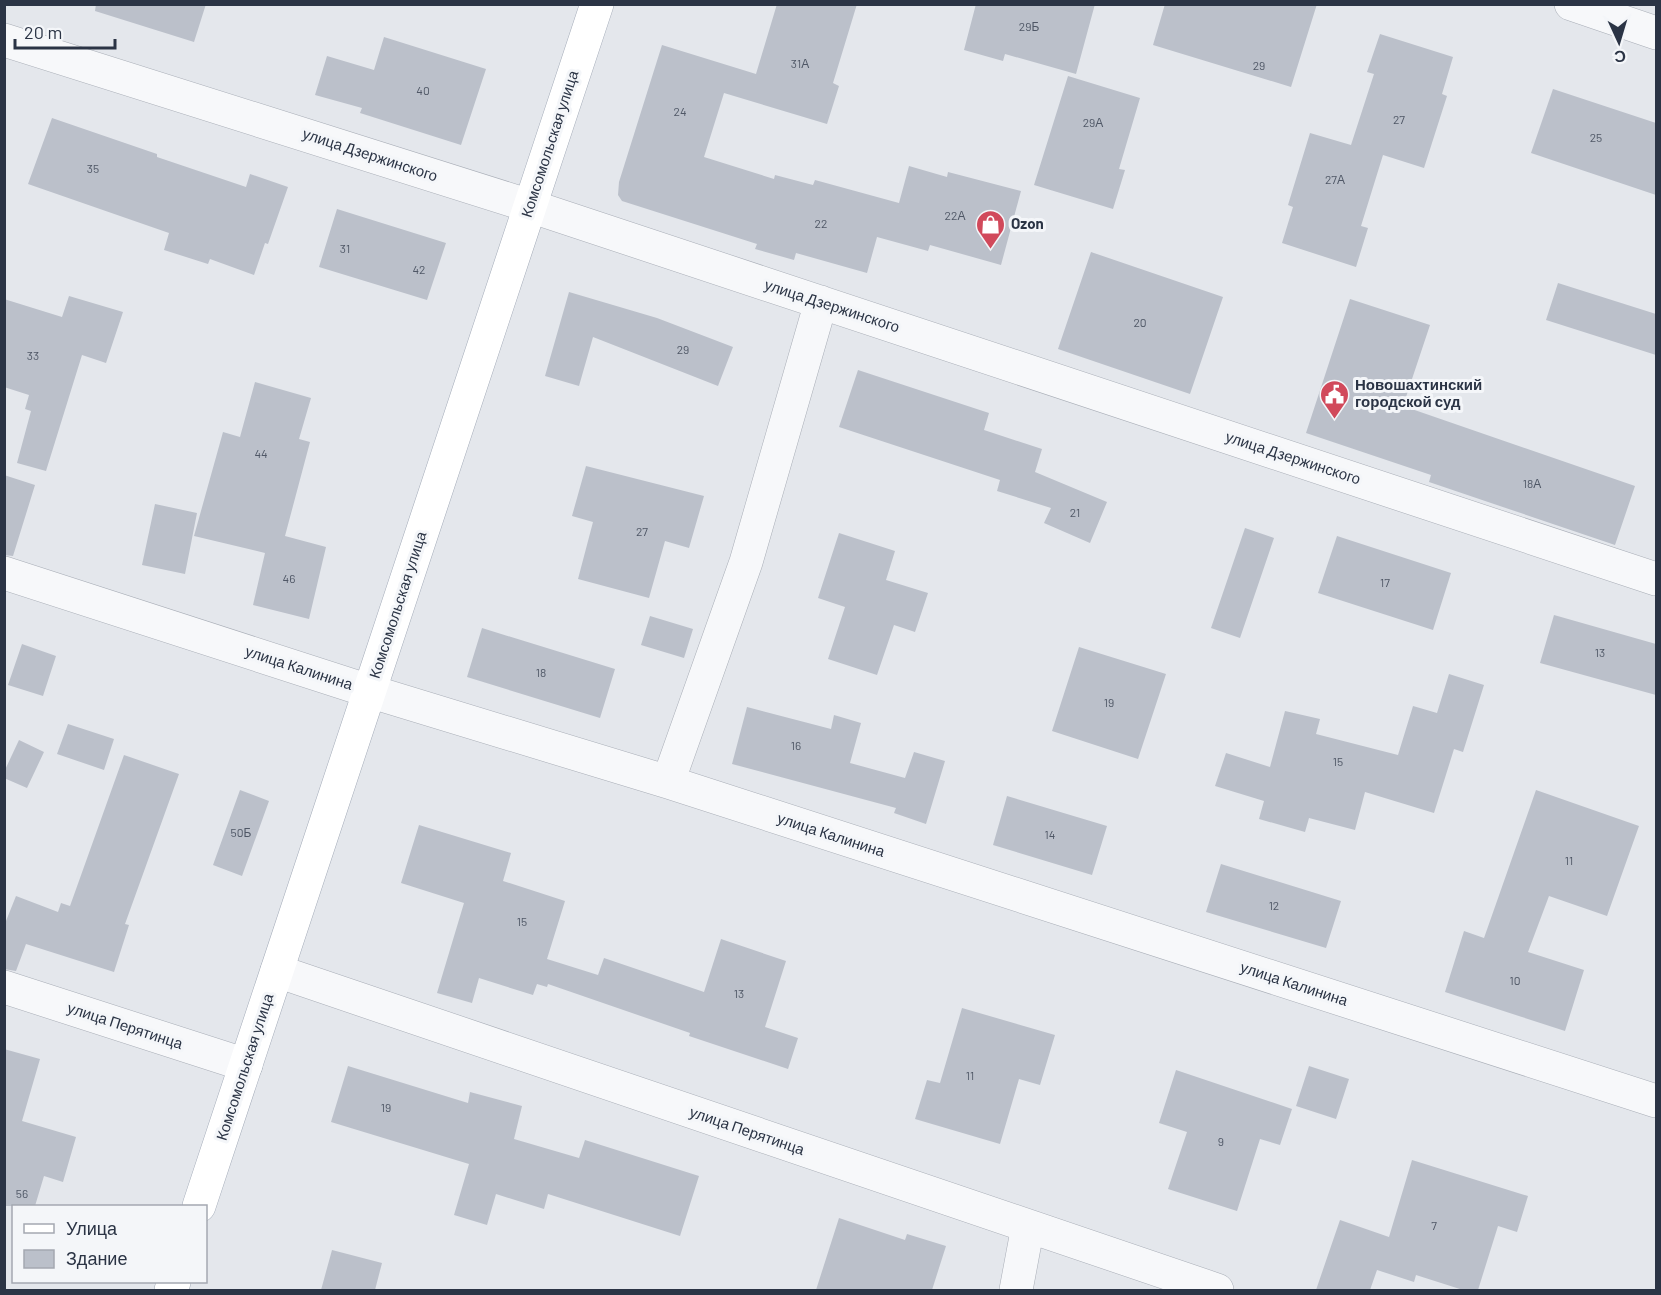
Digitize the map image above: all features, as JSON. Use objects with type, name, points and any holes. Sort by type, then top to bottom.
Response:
[{"type":"main road","name":"Комсомольская улица","points":[[199,1205],[597,4]]},
{"type":"street","points":[[1571,4],[1656,33]]},
{"type":"street","name":"улица Дзержинского","points":[[4,40],[530,206],[1656,579]]},
{"type":"street","points":[[668,782],[746,562],[821,302]]},
{"type":"street","name":"улица Калинина","points":[[4,573],[369,691],[668,782],[1656,1101]]},
{"type":"street","name":"улица Перятинца","points":[[277,971],[1217,1290]]},
{"type":"street","name":"улица Перятинца","points":[[4,987],[246,1065]]},
{"type":"street","points":[[1016,1290],[1028,1226]]},
{"type":"building","points":[[96,4],[206,4],[194,42],[95,11]]},
{"type":"building","points":[[777,4],[857,4],[833,83],[839,86],[827,124],[724,93],[704,157],[774,179],[775,175],[813,185],[815,180],[899,203],[909,166],[947,177],[948,172],[1021,191],[1001,265],[930,245],[928,251],[877,237],[867,273],[796,253],[794,260],[755,249],[757,244],[622,201],[618,195],[619,182],[662,45],[756,74]]},
{"type":"building","points":[[976,4],[1095,4],[1076,74],[1005,54],[1003,61],[964,50]]},
{"type":"building","points":[[1165,4],[1317,4],[1291,87],[1153,45]]},
{"type":"building","points":[[1380,34],[1453,57],[1442,94],[1447,96],[1424,168],[1383,155],[1361,226],[1368,228],[1356,267],[1282,243],[1293,207],[1288,205],[1310,133],[1351,145],[1374,74],[1367,72]]},
{"type":"building","points":[[384,37],[486,69],[461,145],[360,113],[362,108],[315,95],[327,56],[374,70]]},
{"type":"building","points":[[1068,76],[1140,98],[1119,169],[1125,170],[1113,209],[1034,185]]},
{"type":"building","points":[[1553,89],[1656,123],[1656,195],[1531,153]]},
{"type":"building","points":[[52,118],[246,187],[250,174],[288,187],[268,244],[265,243],[254,275],[210,259],[208,264],[164,250],[169,233],[28,184]]},
{"type":"building","points":[[337,209],[446,243],[427,300],[319,267]]},
{"type":"building","points":[[1091,252],[1223,297],[1190,394],[1058,349]]},
{"type":"building","points":[[1558,283],[1656,314],[1656,355],[1546,320]]},
{"type":"building","points":[[569,292],[657,318],[733,347],[718,386],[593,337],[579,386],[545,376]]},
{"type":"building","points":[[69,296],[123,312],[106,363],[82,355],[46,471],[17,463],[31,411],[25,409],[29,395],[4,387],[4,299],[62,317]]},
{"type":"building","points":[[1350,299],[1430,325],[1403,406],[1635,486],[1615,545],[1429,482],[1431,475],[1306,433]]},
{"type":"building","points":[[858,370],[989,413],[984,430],[1042,449],[1035,472],[1107,502],[1090,543],[1044,523],[1051,508],[997,491],[1000,480],[839,427]]},
{"type":"building","points":[[255,382],[311,398],[299,439],[310,442],[285,536],[326,547],[309,619],[253,605],[265,553],[194,536],[223,432],[240,437]]},
{"type":"building","points":[[586,466],[704,496],[689,548],[665,541],[649,598],[578,579],[593,522],[572,516]]},
{"type":"building","points":[[4,475],[35,485],[13,556],[4,555]]},
{"type":"building","points":[[155,504],[197,513],[185,574],[142,565]]},
{"type":"building","points":[[1245,528],[1274,538],[1240,638],[1211,628]]},
{"type":"building","points":[[839,533],[895,551],[886,580],[928,593],[915,632],[894,625],[877,675],[828,659],[845,607],[818,598]]},
{"type":"building","points":[[1337,536],[1451,573],[1433,630],[1318,593]]},
{"type":"building","points":[[1554,615],[1656,644],[1656,695],[1540,663]]},
{"type":"building","points":[[650,616],[693,629],[684,658],[641,645]]},
{"type":"building","points":[[482,628],[615,669],[600,718],[467,677]]},
{"type":"building","points":[[22,644],[56,656],[43,696],[8,685]]},
{"type":"building","points":[[1079,647],[1166,674],[1138,759],[1052,731]]},
{"type":"building","points":[[1449,674],[1484,685],[1463,752],[1454,749],[1434,813],[1365,792],[1355,830],[1309,818],[1305,832],[1259,819],[1264,801],[1215,786],[1226,753],[1270,767],[1285,711],[1320,719],[1316,734],[1398,755],[1413,706],[1437,713]]},
{"type":"building","points":[[747,707],[831,729],[834,715],[861,723],[850,763],[905,778],[914,752],[945,761],[926,824],[894,813],[896,808],[732,764]]},
{"type":"building","points":[[68,724],[114,739],[104,770],[57,754]]},
{"type":"building","points":[[19,740],[44,752],[27,788],[4,778],[4,772]]},
{"type":"building","points":[[124,755],[179,774],[125,924],[129,925],[114,972],[26,944],[16,971],[4,969],[4,926],[16,896],[58,912],[61,903],[70,906]]},
{"type":"building","points":[[240,790],[269,801],[242,876],[213,865]]},
{"type":"building","points":[[1536,790],[1639,826],[1607,916],[1549,896],[1528,952],[1584,970],[1565,1031],[1445,992],[1464,931],[1484,938]]},
{"type":"building","points":[[1007,796],[1107,826],[1092,875],[993,845]]},
{"type":"building","points":[[419,825],[511,853],[503,881],[565,901],[547,959],[598,975],[604,958],[704,992],[721,939],[786,961],[765,1027],[798,1038],[788,1069],[689,1036],[690,1033],[548,984],[547,987],[537,984],[533,995],[479,978],[472,1003],[437,993],[464,903],[401,883]]},
{"type":"building","points":[[1221,864],[1341,901],[1326,948],[1206,912]]},
{"type":"building","points":[[962,1008],[1055,1035],[1040,1085],[1019,1079],[1000,1144],[915,1119],[927,1080],[940,1083]]},
{"type":"building","points":[[4,1049],[40,1059],[22,1121],[76,1137],[63,1182],[44,1176],[35,1205],[4,1206]]},
{"type":"building","points":[[348,1066],[468,1103],[470,1092],[522,1106],[514,1139],[579,1158],[585,1140],[699,1176],[680,1236],[548,1194],[544,1209],[496,1194],[487,1225],[454,1215],[469,1164],[331,1122]]},
{"type":"building","points":[[1309,1066],[1349,1079],[1336,1119],[1296,1106]]},
{"type":"building","points":[[1176,1070],[1292,1109],[1280,1145],[1260,1139],[1237,1211],[1168,1189],[1187,1132],[1159,1123]]},
{"type":"building","points":[[1412,1160],[1528,1196],[1517,1232],[1498,1226],[1478,1290],[1463,1290],[1416,1275],[1414,1282],[1377,1270],[1370,1290],[1316,1290],[1340,1220],[1389,1237]]},
{"type":"building","points":[[839,1218],[905,1240],[907,1234],[946,1246],[932,1290],[816,1290]]},
{"type":"building","points":[[332,1250],[382,1263],[375,1290],[321,1290]]},
{"type":"place","name":"Ozon","points":[[990,250]]},
{"type":"place","name":"Новошахтинский городской суд","points":[[1334,420]]}]
